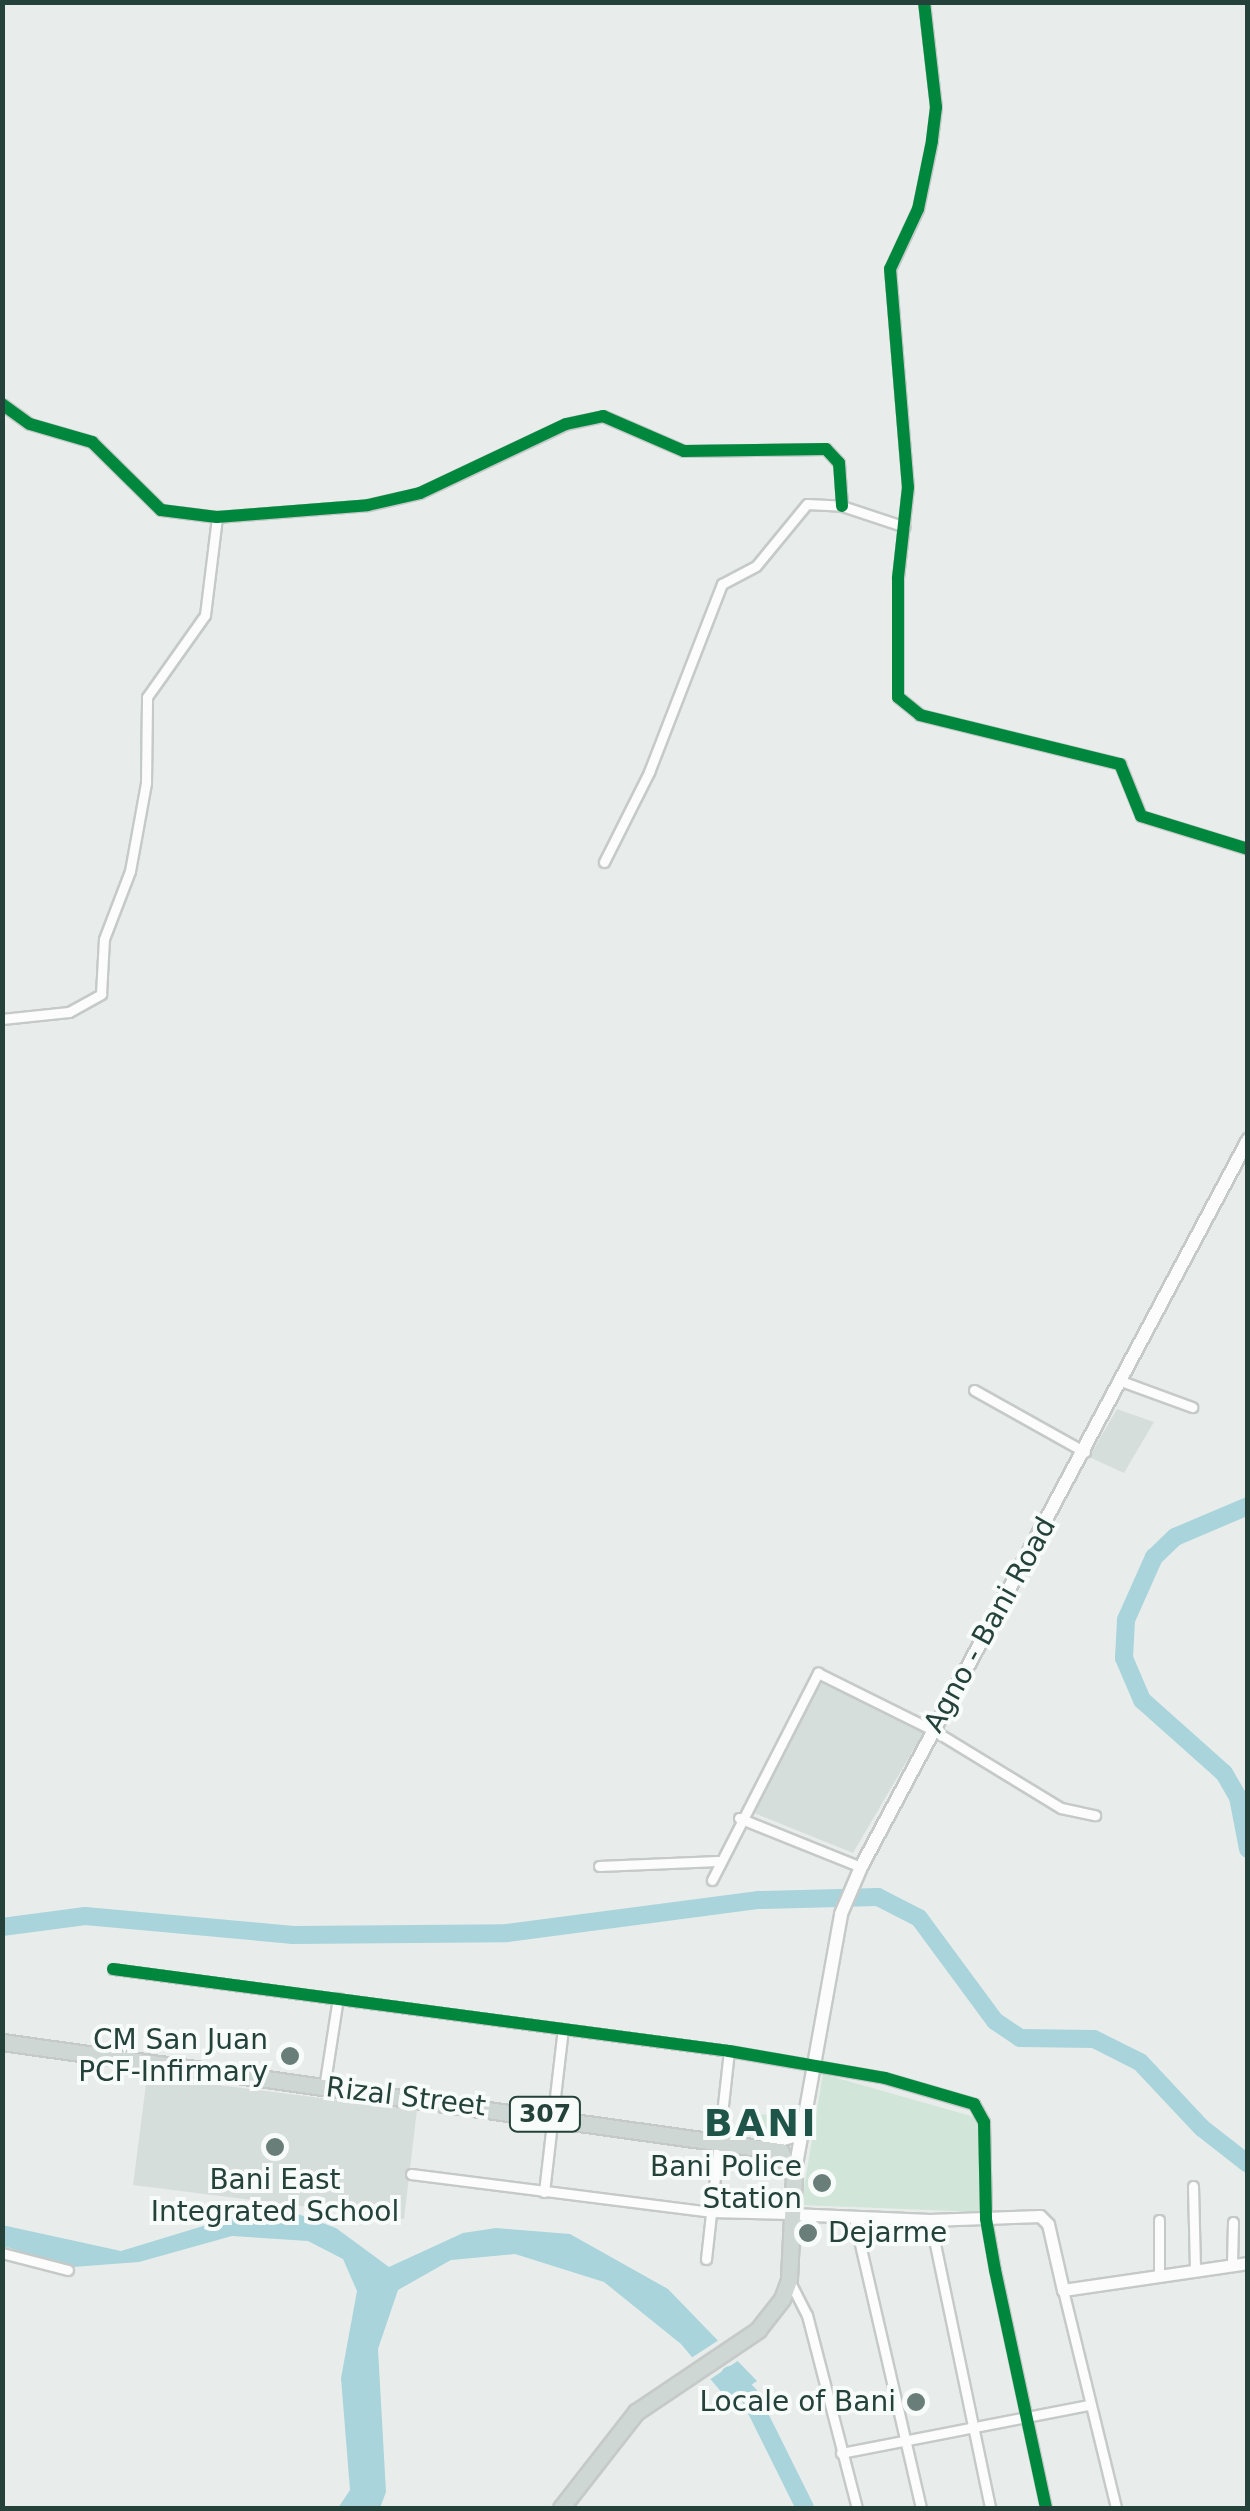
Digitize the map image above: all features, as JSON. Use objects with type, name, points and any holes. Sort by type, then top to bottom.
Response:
[{"type":"main road","name":"Agno - Bani Road","points":[[794,2176],[840,1914],[933,1730],[1085,1452],[1248,1140]]},
{"type":"main road","name":"Rizal Street","points":[[2,2042],[766,2144]]},
{"type":"main road","points":[[766,2144],[802,2134]]},
{"type":"main road","points":[[560,2508],[601,2448],[678,2383],[768,2319],[790,2280],[794,2176],[784,2155],[766,2144]]},
{"type":"street","points":[[924,2],[936,107],[932,142],[918,208],[892,255],[890,281],[907,455],[896,684],[907,709],[1120,764],[1141,816],[1248,849]]},
{"type":"street","points":[[2,404],[30,424],[92,442],[151,505],[218,516],[368,505],[420,494],[566,424],[603,416],[684,451],[826,449],[839,463],[842,506]]},
{"type":"street","points":[[604,862],[649,772],[722,584],[756,566],[808,504],[842,506],[904,527]]},
{"type":"street","points":[[2,1020],[70,1012],[101,994],[104,939],[130,871],[146,783],[147,697],[205,614],[218,516]]},
{"type":"street","points":[[1121,1381],[1192,1406]]},
{"type":"street","points":[[974,1390],[1085,1452]]},
{"type":"street","points":[[712,1880],[739,1818],[818,1672],[933,1730],[1060,1808],[1095,1815]]},
{"type":"street","points":[[739,1818],[860,1870]]},
{"type":"street","points":[[599,1866],[718,1861]]},
{"type":"street","points":[[114,1969],[729,2050],[938,2090],[979,2108],[986,2219],[1046,2508]]},
{"type":"street","points":[[324,2088],[338,1998]]},
{"type":"street","points":[[544,2192],[563,2029]]},
{"type":"street","points":[[706,2259],[729,2050]]},
{"type":"street","points":[[411,2174],[710,2212],[930,2220],[1045,2219],[1116,2508]]},
{"type":"street","points":[[1194,2186],[1195,2269]]},
{"type":"street","points":[[854,2218],[920,2508]]},
{"type":"street","points":[[930,2220],[990,2508]]},
{"type":"street","points":[[1158,2220],[1159,2275]]},
{"type":"street","points":[[1232,2264],[1233,2222]]},
{"type":"street","points":[[2,2253],[68,2270]]},
{"type":"street","points":[[1063,2290],[1248,2262]]},
{"type":"street","points":[[790,2280],[807,2315],[857,2508]]},
{"type":"street","points":[[841,2453],[1088,2405]]},
{"type":"shaded area","points":[[1117,1409],[1154,1422],[1124,1473],[1089,1457]]},
{"type":"shaded area","points":[[819,1675],[925,1730],[853,1853],[749,1811]]},
{"type":"shaded area","name":"Bani East Integrated School","points":[[147,2076],[417,2110],[404,2219],[133,2185]]},
{"type":"green space","points":[[823,2074],[978,2118],[981,2212],[801,2205]]},
{"type":"green space","points":[[751,2114],[769,2115],[778,2135],[740,2131]]},
{"type":"water","points":[[295,2213],[336,2228],[389,2267],[463,2233],[496,2228],[570,2234],[668,2289],[757,2381],[728,2400],[681,2344],[604,2282],[515,2254],[451,2260],[398,2290],[378,2349],[386,2492],[380,2508],[338,2508],[350,2490],[341,2378],[357,2291],[343,2259],[308,2241],[232,2236],[139,2262],[73,2267],[3,2246],[2,2225],[121,2251],[236,2216]]},
{"type":"pier","points":[[722,2338],[742,2358],[706,2382],[688,2360]]},
{"type":"waterway","points":[[1248,1506],[1175,1537],[1154,1557],[1126,1620],[1124,1658],[1142,1700],[1224,1773],[1238,1797],[1248,1849]]},
{"type":"waterway","points":[[2,1927],[85,1916],[293,1935],[507,1933],[759,1900],[878,1897],[919,1918],[995,2021],[1020,2038],[1094,2039],[1140,2062],[1202,2128],[1248,2164]]},
{"type":"waterway","points":[[730,2375],[749,2395],[805,2508]]},
{"type":"cycle path","points":[[924,2],[936,107],[932,141],[918,209],[890,269],[908,487],[898,578],[898,697],[920,715],[1120,764],[1141,816],[1248,849]]},
{"type":"cycle path","points":[[2,404],[30,424],[92,442],[161,510],[217,517],[368,505],[420,493],[566,424],[603,416],[684,451],[826,449],[839,463],[842,506]]},
{"type":"cycle path","points":[[113,1969],[729,2051],[885,2078],[974,2104],[984,2122],[986,2219],[995,2270],[1046,2508]]},
{"type":"place","name":"CM San Juan PCF-Infirmary","points":[[290,2056]]},
{"type":"place","name":"Bani East Integrated School","points":[[275,2147]]},
{"type":"place","name":"Bani Police Station","points":[[822,2183]]},
{"type":"place","name":"Dejarme","points":[[808,2233]]},
{"type":"place","name":"Locale of Bani","points":[[916,2402]]},
{"type":"district","name":"BANI","points":[[761,2124]]}]
